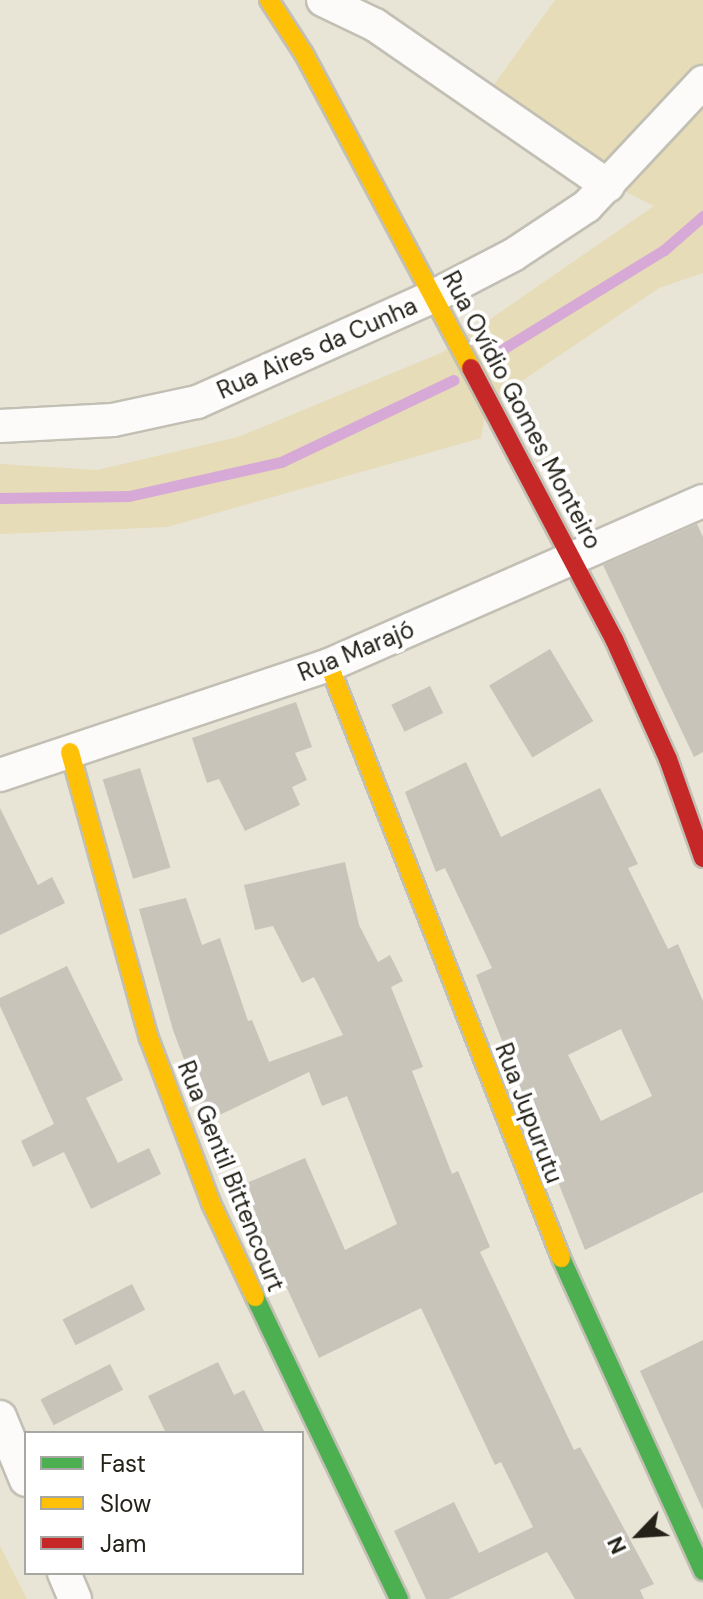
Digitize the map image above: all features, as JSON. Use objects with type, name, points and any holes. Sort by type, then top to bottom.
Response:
[{"type":"street","name":"Rua Ovídio Gomes Monteiro","points":[[269,0],[304,54],[572,557],[668,759],[703,858]]},
{"type":"street","points":[[323,0],[375,25],[608,186]]},
{"type":"street","name":"Rua Aires da Cunha","points":[[0,426],[113,420],[197,402],[434,296],[513,255],[608,186],[703,82]]},
{"type":"street","name":"Rua Marajó","points":[[0,775],[329,665],[703,501]]},
{"type":"street","name":"Rua Jupurutu","points":[[329,665],[545,1222],[703,1571]]},
{"type":"street","name":"Rua Gentil Bittencourt","points":[[70,752],[149,1038],[211,1203],[399,1599]]},
{"type":"street","points":[[0,1417],[24,1475]]},
{"type":"street","points":[[65,1575],[75,1599]]},
{"type":"shaded area","points":[[555,0],[703,0],[703,273],[659,288],[510,389],[484,420],[481,438],[167,527],[0,534],[0,464],[97,470],[238,437],[441,353],[654,206],[473,114]]},
{"type":"shaded area","points":[[0,1546],[27,1599],[0,1599]]},
{"type":"building","points":[[697,524],[703,537],[703,752],[694,757],[603,565]]},
{"type":"building","points":[[550,649],[593,721],[532,758],[489,686]]},
{"type":"building","points":[[430,686],[443,713],[405,732],[391,705]]},
{"type":"building","points":[[296,702],[312,747],[295,753],[307,780],[292,787],[300,805],[245,831],[219,779],[207,783],[192,738]]},
{"type":"building","points":[[466,762],[501,837],[600,788],[638,864],[628,868],[668,949],[678,944],[703,1001],[703,1192],[585,1250],[476,975],[492,968],[445,868],[436,872],[405,792]],"holes":[[[621,1029],[652,1096],[601,1121],[568,1055]]]},
{"type":"building","points":[[140,768],[170,867],[133,879],[103,779]]},
{"type":"building","points":[[0,808],[38,885],[52,877],[65,903],[0,935]]},
{"type":"building","points":[[345,862],[359,925],[378,962],[390,955],[403,981],[391,987],[423,1067],[412,1071],[452,1174],[458,1171],[490,1247],[480,1252],[574,1450],[580,1447],[654,1584],[640,1590],[644,1599],[575,1599],[547,1552],[449,1599],[426,1599],[394,1531],[454,1502],[479,1553],[533,1527],[501,1462],[495,1465],[421,1308],[319,1358],[240,1186],[305,1158],[345,1250],[397,1224],[347,1096],[322,1106],[309,1072],[207,1121],[173,1030],[139,909],[186,898],[202,945],[220,938],[248,1021],[252,1020],[269,1062],[343,1035],[314,977],[302,983],[273,926],[255,930],[244,885]]},
{"type":"building","points":[[67,966],[123,1080],[86,1098],[118,1163],[149,1148],[161,1174],[91,1209],[64,1152],[33,1167],[21,1141],[54,1124],[0,1006],[0,998]]},
{"type":"building","points":[[132,1284],[145,1310],[76,1345],[63,1319]]},
{"type":"building","points":[[703,1340],[703,1510],[640,1371]]},
{"type":"building","points":[[218,1362],[234,1395],[244,1390],[264,1431],[165,1431],[148,1396]]},
{"type":"building","points":[[110,1364],[123,1390],[54,1425],[41,1399]]},
{"type":"waterway","points":[[498,352],[664,250],[703,216]]},
{"type":"waterway","points":[[0,498],[129,496],[281,462],[454,380]]},
{"type":"traffic: fast","points":[[561,1258],[703,1571]]},
{"type":"traffic: fast","points":[[255,1297],[399,1599]]},
{"type":"traffic: slow","points":[[269,0],[304,54],[471,368]]},
{"type":"traffic: slow","points":[[329,665],[561,1258]]},
{"type":"traffic: slow","points":[[70,752],[149,1038],[211,1203],[255,1297]]},
{"type":"traffic: jam","points":[[471,368],[614,639],[668,759],[703,858]]}]
